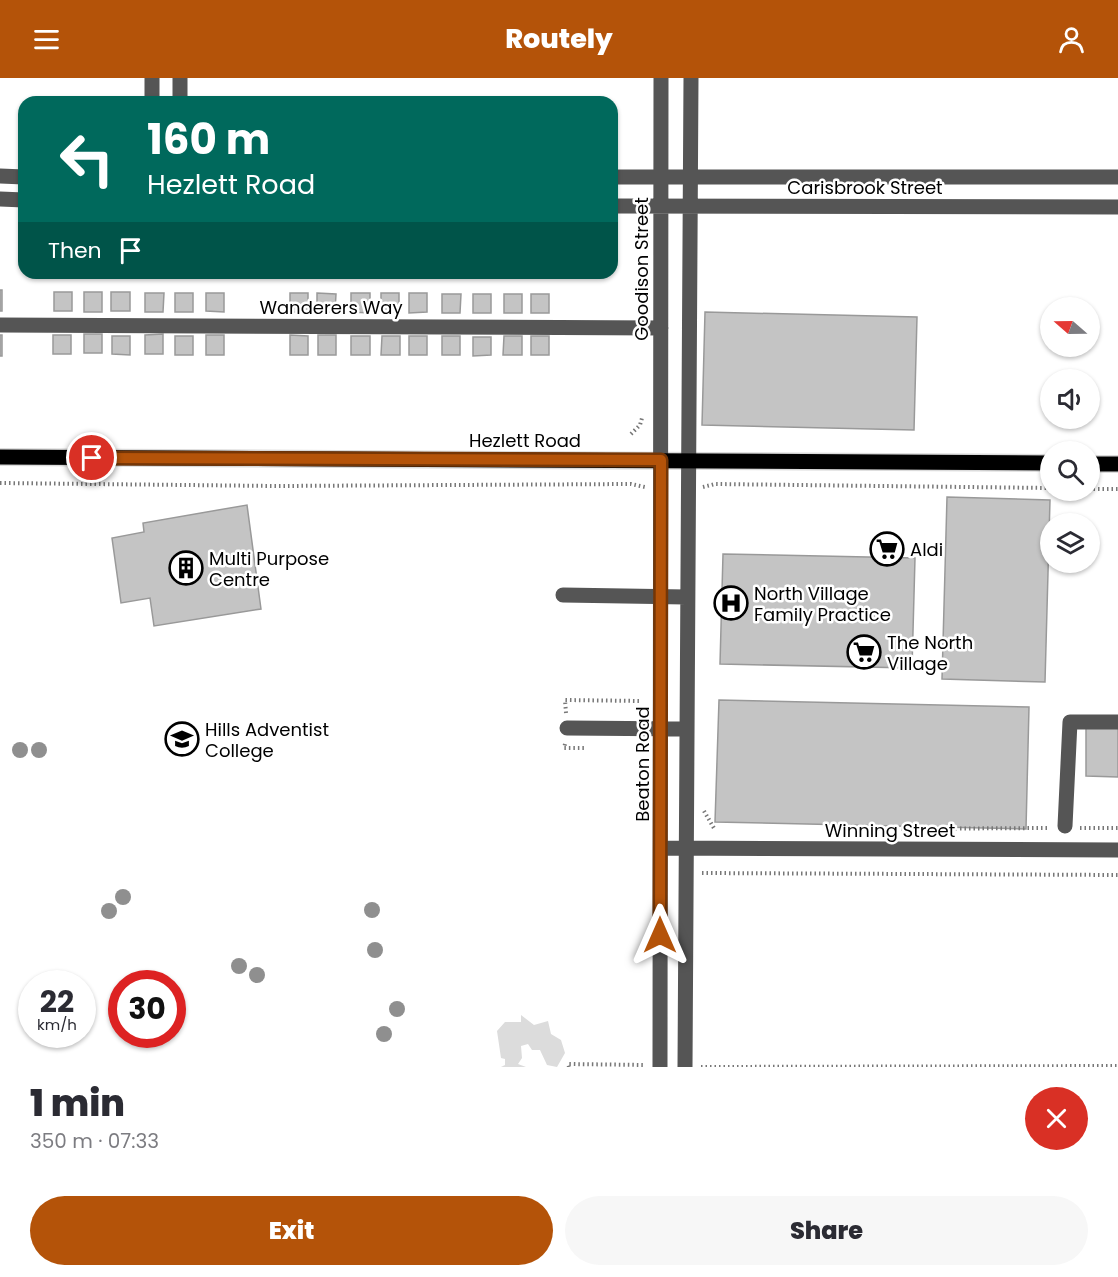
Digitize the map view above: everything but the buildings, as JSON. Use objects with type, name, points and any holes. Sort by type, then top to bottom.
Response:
[{"type":"main road","name":"Hezlett Road","points":[[0,457],[704,459],[1040,463]]},
{"type":"main road","points":[[1100,464],[1118,464]]},
{"type":"street","points":[[152,78],[152,96]]},
{"type":"street","points":[[180,78],[180,96]]},
{"type":"street","name":"Goodison Street","points":[[661,78],[661,460]]},
{"type":"street","points":[[690,1067],[686,460],[691,78]]},
{"type":"street","points":[[0,176],[18,177]]},
{"type":"street","name":"Carisbrook Street","points":[[618,177],[1118,177]]},
{"type":"street","points":[[0,199],[18,200]]},
{"type":"street","name":"Carisbrook Street","points":[[618,206],[1118,207]]},
{"type":"street","name":"Wanderers Way","points":[[0,325],[661,328]]},
{"type":"street","name":"Beaton Road","points":[[660,1066],[661,460]]},
{"type":"street","points":[[563,595],[686,597]]},
{"type":"street","points":[[1064,827],[1070,722],[1118,722]]},
{"type":"street","points":[[567,728],[687,729]]},
{"type":"street","name":"Winning Street","points":[[661,848],[1118,850]]},
{"type":"path","points":[[704,459],[704,497]]},
{"type":"path","points":[[0,483],[277,486],[631,484],[661,488]]},
{"type":"path","points":[[687,488],[715,484],[1040,488]]},
{"type":"path","points":[[1100,489],[1118,489]]},
{"type":"path","points":[[565,700],[641,701]]},
{"type":"path","points":[[702,808],[715,830],[726,830]]},
{"type":"path","points":[[866,829],[1118,828]]},
{"type":"path","points":[[700,885],[700,873],[1118,874]]},
{"type":"path","points":[[690,1067],[700,1055]]},
{"type":"path","points":[[569,1067],[568,1064],[660,1066]]},
{"type":"path","points":[[690,1067],[1118,1066]]},
{"type":"shaded area","points":[[521,1015],[534,1025],[548,1021],[551,1034],[561,1040],[565,1053],[557,1067],[547,1065],[540,1050],[532,1050],[528,1044],[521,1046],[522,1058],[518,1064],[526,1067],[501,1067],[505,1065],[505,1059],[501,1058],[497,1031],[505,1022],[521,1022]]},
{"type":"place","name":"Aldi","points":[[887,549]]},
{"type":"place","name":"Multi Purpose Centre","points":[[186,568]]},
{"type":"place","name":"North Village Family Practice","points":[[731,603]]},
{"type":"place","name":"The North Village","points":[[864,652]]},
{"type":"place","name":"Hills Adventist College","points":[[182,739]]},
{"type":"route","points":[[92,458],[661,460],[660,935]]}]
